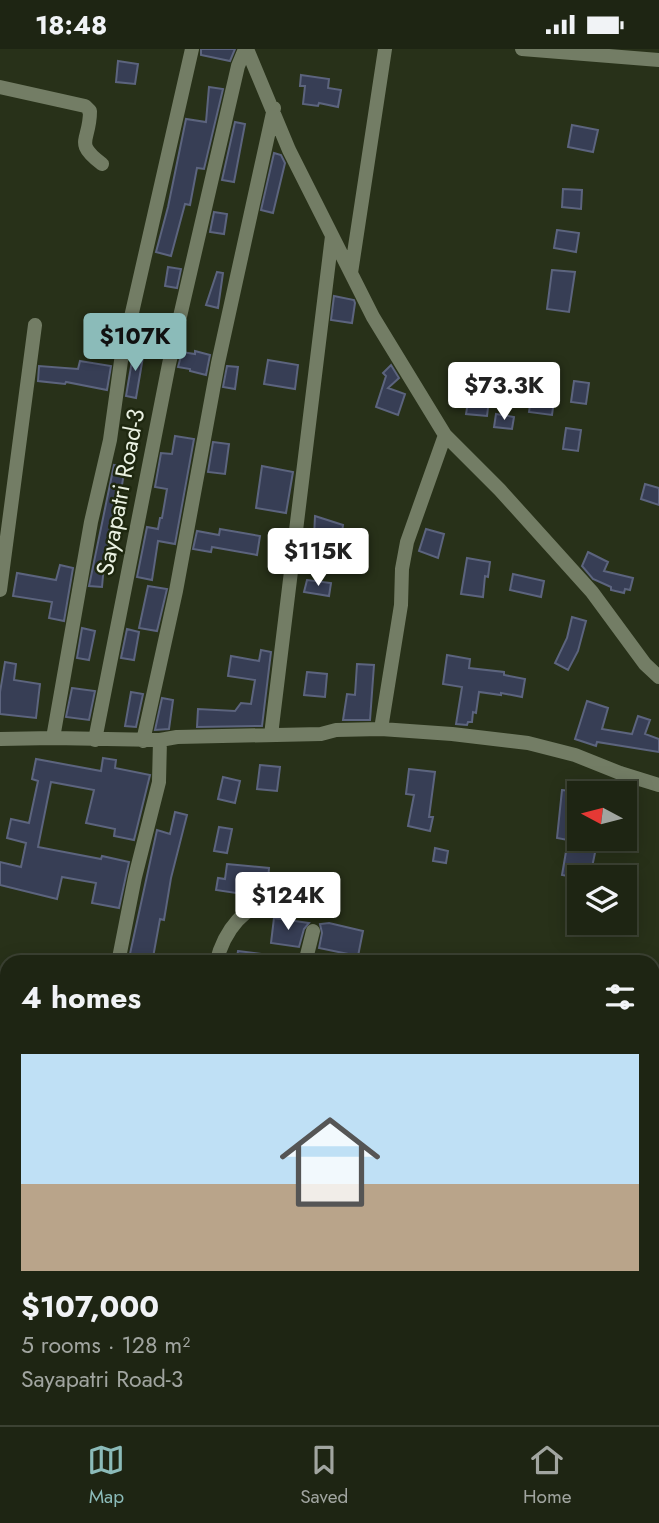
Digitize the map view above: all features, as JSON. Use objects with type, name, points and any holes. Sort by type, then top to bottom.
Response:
[{"type":"street","points":[[53,738],[91,522],[110,440],[121,361],[192,49]]},
{"type":"street","points":[[246,49],[274,108],[289,150],[373,317],[445,435],[500,490],[583,582],[645,664],[659,677]]},
{"type":"street","name":"Sayapatri Road-3","points":[[95,740],[169,364],[238,66],[246,49]]},
{"type":"street","points":[[351,273],[385,49]]},
{"type":"street","points":[[522,49],[659,60]]},
{"type":"street","points":[[0,87],[85,106],[90,111],[86,152],[102,164]]},
{"type":"street","points":[[143,741],[176,591],[218,363],[274,108]]},
{"type":"street","points":[[271,735],[332,236]]},
{"type":"street","points":[[0,590],[35,325]]},
{"type":"street","points":[[381,729],[396,642],[407,542],[445,435]]},
{"type":"street","points":[[0,739],[143,741],[177,737],[381,729],[452,733],[528,743],[575,755],[659,785]]},
{"type":"street","points":[[120,955],[143,842],[159,782],[160,740]]},
{"type":"street","points":[[218,955],[219,948],[244,911],[277,900],[318,902]]},
{"type":"street","points":[[307,955],[313,932]]},
{"type":"building","points":[[201,49],[235,49],[230,61],[201,55]]},
{"type":"building","points":[[118,61],[138,64],[135,84],[116,82]]},
{"type":"building","points":[[301,75],[329,79],[328,88],[341,90],[338,107],[319,103],[318,106],[303,104],[305,86],[300,86]]},
{"type":"building","points":[[209,87],[223,89],[204,169],[197,168],[190,205],[185,204],[171,256],[156,252],[186,119],[206,122]]},
{"type":"building","points":[[235,122],[245,124],[234,182],[222,180]]},
{"type":"building","points":[[572,125],[598,130],[593,152],[568,147]]},
{"type":"building","points":[[274,153],[281,155],[285,163],[273,213],[261,210]]},
{"type":"building","points":[[563,189],[582,190],[581,209],[562,207]]},
{"type":"building","points":[[214,212],[227,214],[224,234],[210,232]]},
{"type":"building","points":[[557,230],[579,233],[576,252],[554,248]]},
{"type":"building","points":[[168,267],[181,269],[177,288],[165,286]]},
{"type":"building","points":[[552,270],[575,272],[569,312],[547,309]]},
{"type":"building","points":[[217,272],[223,273],[218,308],[206,305]]},
{"type":"building","points":[[334,296],[354,300],[352,323],[331,320]]},
{"type":"building","points":[[134,349],[144,351],[136,398],[126,396]]},
{"type":"building","points":[[195,351],[210,355],[206,375],[178,367],[182,352],[195,354]]},
{"type":"building","points":[[268,360],[298,365],[295,389],[264,384]]},
{"type":"building","points":[[80,361],[111,366],[107,390],[66,382],[38,381],[39,366],[78,369]]},
{"type":"building","points":[[391,365],[399,378],[388,388],[405,394],[398,415],[376,407],[386,376],[383,373]]},
{"type":"building","points":[[227,366],[238,367],[235,389],[223,387]]},
{"type":"building","points":[[474,366],[493,368],[487,416],[466,414]]},
{"type":"building","points":[[574,381],[589,383],[586,404],[571,402]]},
{"type":"building","points":[[532,391],[555,394],[552,415],[529,412]]},
{"type":"building","points":[[496,414],[514,417],[512,429],[494,427]]},
{"type":"building","points":[[566,428],[581,430],[578,451],[563,449]]},
{"type":"building","points":[[175,436],[194,439],[175,544],[158,541],[152,580],[137,577],[147,527],[158,529],[162,518],[167,489],[155,487],[161,453],[172,454]]},
{"type":"building","points":[[213,442],[229,444],[225,474],[208,472]]},
{"type":"building","points":[[114,465],[125,467],[121,491],[117,490],[102,587],[89,586]]},
{"type":"building","points":[[262,466],[293,472],[286,513],[256,508]]},
{"type":"building","points":[[645,484],[659,488],[659,505],[641,499]]},
{"type":"building","points":[[315,516],[343,525],[341,541],[314,537]]},
{"type":"building","points":[[220,529],[260,536],[257,555],[212,547],[211,552],[193,549],[197,531],[219,535]]},
{"type":"building","points":[[426,529],[444,534],[438,558],[419,551]]},
{"type":"building","points":[[588,552],[608,562],[604,571],[633,578],[630,590],[625,589],[624,593],[611,590],[611,587],[593,579],[582,566]]},
{"type":"building","points":[[467,558],[490,562],[488,577],[485,576],[483,597],[461,594]]},
{"type":"building","points":[[60,565],[73,568],[64,621],[49,618],[52,602],[13,596],[17,573],[56,580]]},
{"type":"building","points":[[513,574],[544,581],[541,597],[510,590]]},
{"type":"building","points":[[307,580],[331,583],[329,596],[304,592]]},
{"type":"building","points":[[148,586],[167,589],[157,631],[139,628]]},
{"type":"building","points":[[572,617],[586,621],[578,651],[568,670],[555,663],[567,638]]},
{"type":"building","points":[[82,628],[95,631],[89,660],[77,658]]},
{"type":"building","points":[[127,629],[139,632],[134,660],[121,658]]},
{"type":"building","points":[[261,650],[271,652],[262,726],[197,727],[198,709],[235,711],[241,703],[251,704],[255,680],[228,676],[231,656],[259,661]]},
{"type":"building","points":[[447,655],[470,659],[469,668],[504,672],[504,675],[525,679],[522,697],[479,692],[472,722],[467,725],[456,724],[462,687],[443,684]]},
{"type":"building","points":[[5,662],[16,664],[14,680],[40,684],[36,718],[0,714],[0,692]]},
{"type":"building","points":[[357,664],[374,665],[370,720],[343,720],[347,694],[355,695]]},
{"type":"building","points":[[307,672],[327,674],[325,697],[304,695]]},
{"type":"building","points":[[72,688],[95,691],[89,720],[66,717]]},
{"type":"building","points":[[131,692],[143,694],[136,727],[125,726]]},
{"type":"building","points":[[162,698],[173,700],[169,729],[155,730]]},
{"type":"building","points":[[587,701],[608,708],[602,729],[632,734],[638,716],[650,720],[645,734],[659,739],[659,752],[597,742],[596,746],[575,739]]},
{"type":"building","points":[[103,758],[116,760],[115,768],[150,775],[134,840],[114,836],[115,829],[86,823],[94,790],[51,782],[38,847],[129,862],[119,908],[92,903],[96,883],[62,877],[57,899],[0,885],[0,862],[21,867],[26,843],[7,838],[11,819],[29,823],[38,781],[32,779],[36,759],[101,771]]},
{"type":"building","points":[[260,765],[280,767],[277,791],[257,789]]},
{"type":"building","points":[[409,769],[435,772],[429,817],[433,817],[430,831],[408,826],[414,795],[406,794]]},
{"type":"building","points":[[223,777],[240,781],[235,803],[218,799]]},
{"type":"building","points":[[562,790],[567,791],[567,840],[557,838]]},
{"type":"building","points":[[175,812],[187,815],[153,955],[130,955],[157,830],[170,834]]},
{"type":"building","points":[[219,827],[232,829],[227,853],[214,851]]},
{"type":"building","points":[[567,846],[567,851],[595,851],[592,865],[567,865],[567,876],[562,875]]},
{"type":"building","points":[[435,848],[448,851],[446,863],[433,861]]},
{"type":"building","points":[[227,864],[269,868],[267,892],[256,896],[216,890],[218,878],[225,879]]},
{"type":"building","points":[[274,918],[309,923],[304,929],[299,947],[271,943]]},
{"type":"building","points":[[329,923],[363,931],[358,955],[319,948],[322,933],[320,924]]},
{"type":"building","points":[[238,951],[270,955],[237,955]]}]
